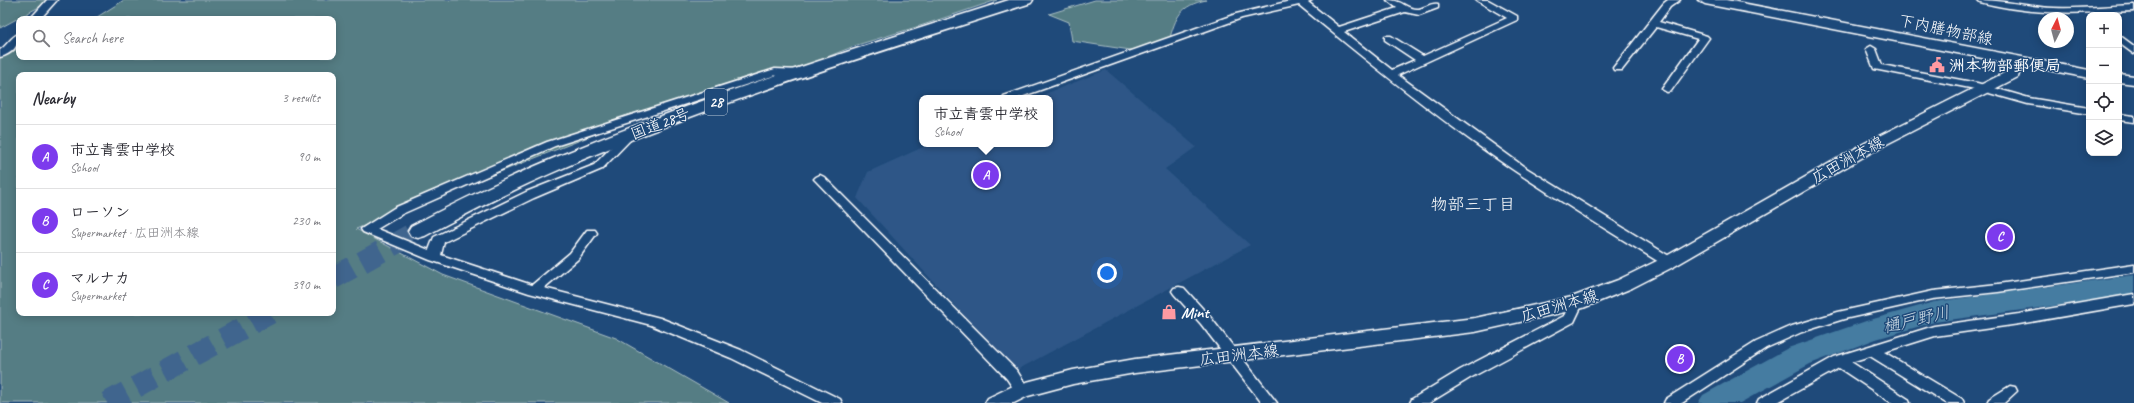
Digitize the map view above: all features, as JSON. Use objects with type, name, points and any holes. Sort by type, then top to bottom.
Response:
[{"type":"highway","name":"国道28号","points":[[418,231],[492,193],[564,160],[631,133],[704,106],[1025,0]]},
{"type":"main road","name":"下内膳物部線","points":[[1705,0],[2016,61]]},
{"type":"main road","points":[[2016,61],[2086,73]]},
{"type":"main road","name":"広田洲本線","points":[[995,403],[1022,390],[1073,377],[1135,366],[1234,356],[1475,325],[1576,304],[1625,284],[1669,262],[1870,146],[2013,74],[2016,61]]},
{"type":"main road","points":[[2122,78],[2134,80]]},
{"type":"street","points":[[38,16],[52,0]]},
{"type":"street","points":[[1392,0],[1404,9],[1419,12],[1435,6]]},
{"type":"street","points":[[1392,74],[1514,18],[1481,0]]},
{"type":"street","points":[[1618,68],[1667,5],[1675,0]]},
{"type":"street","points":[[1983,0],[2020,8],[2056,11],[2134,8]]},
{"type":"street","points":[[1016,95],[1239,16],[1305,1],[1337,31],[1497,153],[1596,219],[1669,262]]},
{"type":"street","points":[[1337,31],[1404,9]]},
{"type":"street","points":[[1654,23],[1704,38],[1668,89]]},
{"type":"street","points":[[1388,38],[1422,60]]},
{"type":"street","points":[[0,54],[9,49],[16,41]]},
{"type":"street","points":[[2122,41],[2134,51]]},
{"type":"street","points":[[1871,49],[1878,67],[1985,88],[2028,101],[2086,111]]},
{"type":"street","points":[[804,73],[775,72],[630,117],[551,144],[398,211],[367,229],[434,257],[534,290],[655,321],[736,354],[835,403]]},
{"type":"street","points":[[2122,118],[2134,120]]},
{"type":"street","points":[[434,257],[438,240],[530,195],[598,167],[631,133]]},
{"type":"street","points":[[820,179],[1012,375],[1022,390]]},
{"type":"street","points":[[534,290],[574,256],[591,233]]},
{"type":"street","points":[[1671,403],[1761,345],[1797,329],[1843,315],[1933,295],[1998,288],[2134,268]]},
{"type":"street","points":[[1179,291],[1206,321],[1270,403]]},
{"type":"street","points":[[1764,403],[1839,361],[1934,331],[2019,319],[2134,299]]},
{"type":"street","points":[[1417,403],[1465,374],[1569,318],[1576,304]]},
{"type":"street","points":[[1871,350],[1957,403]]},
{"type":"street","points":[[1839,361],[1903,403]]},
{"type":"street","points":[[1994,403],[2010,391]]},
{"type":"shaded area","points":[[1106,70],[1196,147],[1165,169],[1250,245],[1015,371],[857,198],[868,172],[923,147],[1053,147],[1053,95],[1043,95]]},
{"type":"green space","points":[[0,0],[52,0],[22,16],[16,16],[16,19],[0,28]]},
{"type":"green space","points":[[124,0],[997,0],[857,45],[827,57],[808,69],[766,84],[631,120],[356,229],[443,275],[616,338],[729,403],[0,403],[0,55],[16,50],[16,60],[336,60],[336,16],[99,16]]},
{"type":"green space","points":[[1095,0],[1206,0],[1190,5],[1180,13],[1169,41],[1137,51],[1072,41],[1069,22],[1049,14]]},
{"type":"waterway","name":"樋戸野川","points":[[1714,403],[1799,356],[1866,331],[1934,312],[2134,285]]},
{"type":"tunnel","points":[[336,276],[418,231]]},
{"type":"tunnel","points":[[107,403],[265,316]]},
{"type":"place","name":"洲本物部郵便局","points":[[1937,65]]},
{"type":"place","name":"市立青雲中学校","points":[[986,175]]},
{"type":"place","name":"マルナカ","points":[[2000,237]]},
{"type":"place","name":"Mint","points":[[1169,312]]},
{"type":"place","name":"ローソン","points":[[1680,359]]},
{"type":"district","name":"物部三丁目","points":[[1473,204]]}]
